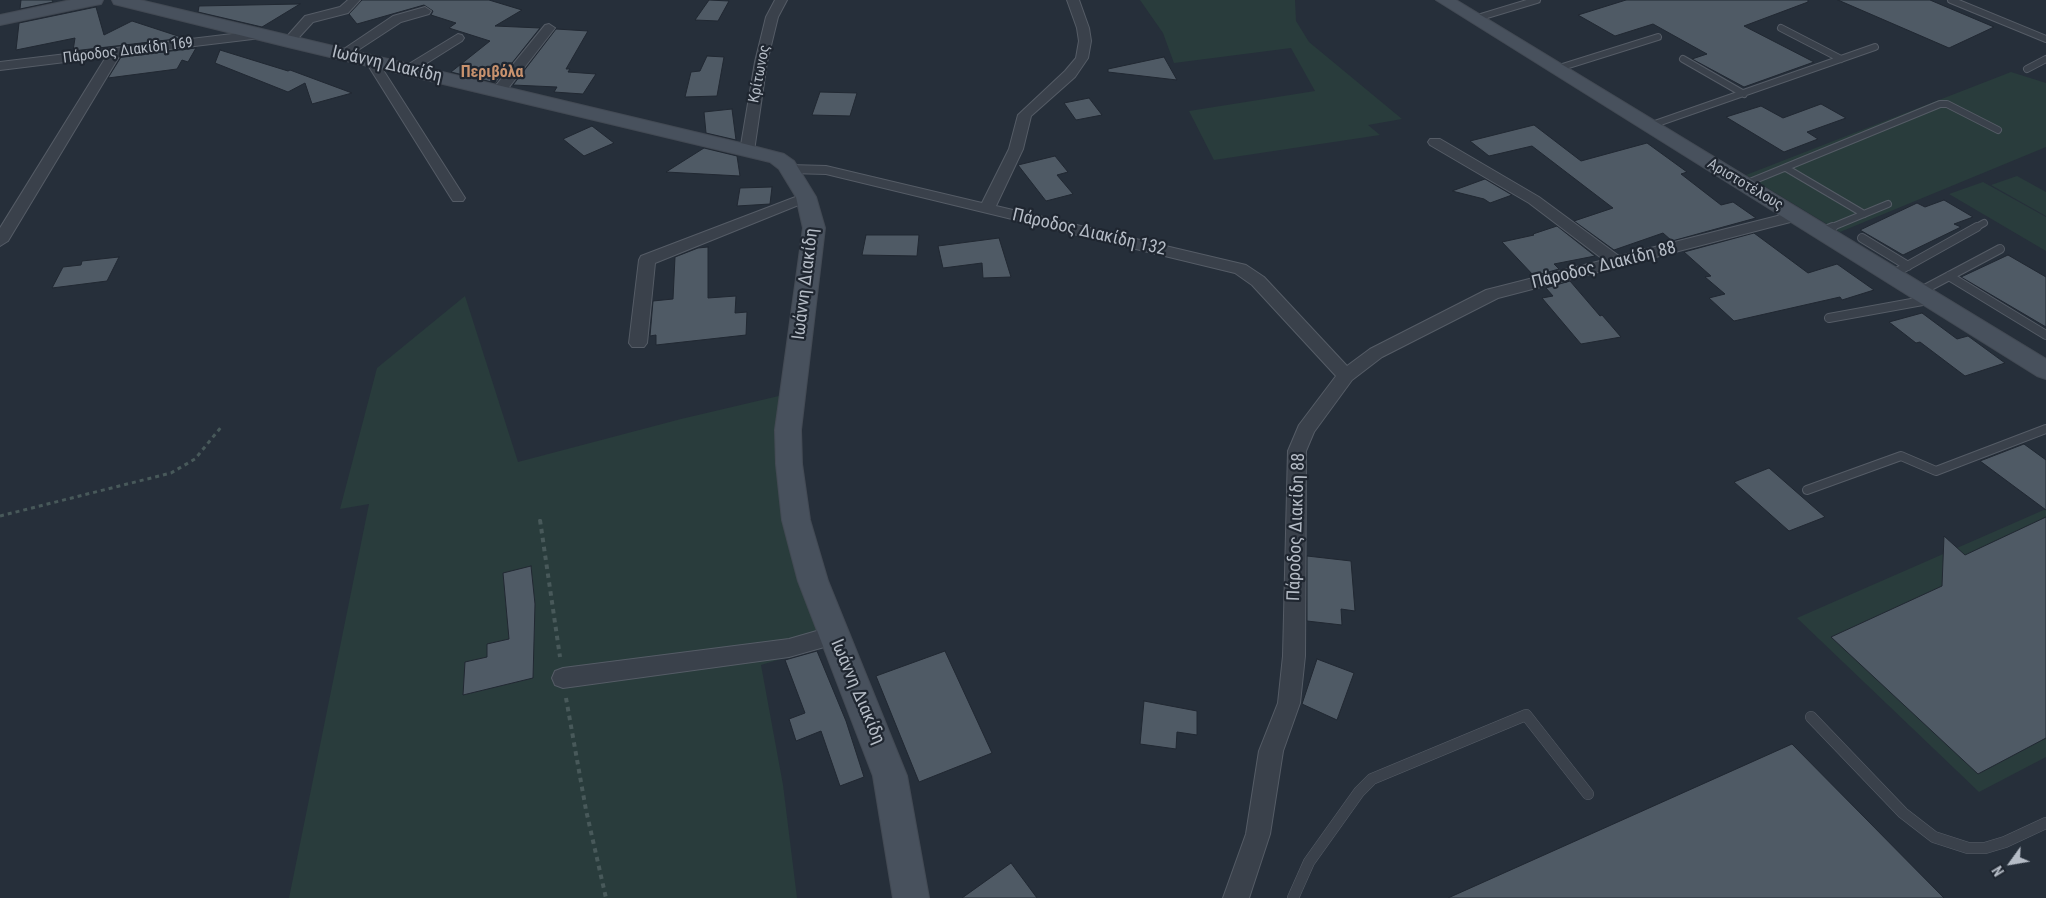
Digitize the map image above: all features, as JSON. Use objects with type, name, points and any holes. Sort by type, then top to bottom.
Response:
[{"type":"street","points":[[0,20],[94,0]]},
{"type":"street","name":"Ιωάννη Διακίδη","points":[[120,0],[256,35],[777,158],[790,168],[806,197],[814,221],[814,236],[791,398],[789,464],[796,520],[805,556],[834,635],[890,776],[911,898]]},
{"type":"street","points":[[288,42],[309,19],[344,10],[354,0]]},
{"type":"street","name":"Κρίτωνος","points":[[748,151],[761,62],[772,17],[782,0]]},
{"type":"street","points":[[988,209],[1016,149],[1025,115],[1070,74],[1082,58],[1085,41],[1074,0]]},
{"type":"street","name":"Αριστοτέλους","points":[[1444,0],[1797,216],[1900,270],[1927,295],[2046,370]]},
{"type":"street","points":[[341,55],[397,19],[425,11]]},
{"type":"street","points":[[498,92],[550,28]]},
{"type":"street","name":"Πάροδος Διακίδη 169","points":[[0,66],[114,54],[256,35]]},
{"type":"street","points":[[406,70],[458,38]]},
{"type":"street","points":[[0,241],[114,54]]},
{"type":"street","points":[[372,62],[458,198]]},
{"type":"street","points":[[1435,142],[1534,200],[1618,263]]},
{"type":"street","name":"Πάροδος Διακίδη 132","points":[[790,168],[826,170],[1240,269],[1258,281],[1346,376]]},
{"type":"street","points":[[638,343],[647,260],[806,197]]},
{"type":"street","name":"Πάροδος Διακίδη 88","points":[[1236,898],[1258,834],[1271,751],[1289,703],[1294,656],[1297,451],[1306,430],[1346,376],[1386,346],[1492,294],[1797,216]]},
{"type":"street","points":[[563,678],[789,648],[834,635]]},
{"type":"lane","points":[[1474,19],[1537,0]]},
{"type":"lane","points":[[1951,0],[2046,39]]},
{"type":"lane","points":[[1781,28],[1841,59]]},
{"type":"lane","points":[[1556,69],[1658,38]]},
{"type":"lane","points":[[1649,126],[1875,47]]},
{"type":"lane","points":[[1683,59],[1744,94]]},
{"type":"lane","points":[[2027,70],[2046,60]]},
{"type":"lane","points":[[1745,184],[1940,104],[1947,104],[1998,130]]},
{"type":"lane","points":[[1786,168],[1864,214]]},
{"type":"lane","points":[[1823,231],[1888,204]]},
{"type":"lane","points":[[1862,238],[1900,270],[1984,223]]},
{"type":"lane","points":[[1829,318],[1927,295],[1949,276],[2000,249]]},
{"type":"lane","points":[[1949,276],[2046,335]]},
{"type":"lane","points":[[1807,490],[1901,456],[1936,471],[2046,429]]},
{"type":"lane","points":[[1292,898],[1309,862],[1359,792],[1372,779],[1526,715],[1588,794]]},
{"type":"lane","points":[[1811,717],[1903,814],[1934,838],[1960,846],[1985,848],[2005,842],[2046,822]]},
{"type":"path","points":[[0,516],[171,473],[194,459],[222,426]]},
{"type":"path","points":[[540,519],[563,678],[586,810],[606,898]]},
{"type":"shaded area","points":[[1140,0],[1295,0],[1296,21],[1309,42],[1402,119],[1368,125],[1380,135],[1214,160],[1189,111],[1315,91],[1291,48],[1174,63],[1163,33]]},
{"type":"shaded area","points":[[2011,72],[2046,83],[2046,147],[1840,232],[1746,175]]},
{"type":"shaded area","points":[[2017,176],[2046,192],[2046,216],[1991,185]]},
{"type":"shaded area","points":[[1983,182],[2046,217],[2046,251],[1949,194]]},
{"type":"shaded area","points":[[465,296],[518,462],[681,419],[783,395],[830,644],[761,665],[783,785],[797,898],[289,898],[369,504],[340,509],[377,368]]},
{"type":"shaded area","points":[[2046,509],[2046,757],[1979,792],[1797,618]]},
{"type":"building","points":[[21,0],[52,0],[53,2],[20,9]]},
{"type":"building","points":[[362,0],[489,0],[522,10],[495,26],[540,28],[496,83],[451,72],[490,41],[449,28],[456,23],[431,15],[433,11],[424,5],[357,24],[349,14]]},
{"type":"building","points":[[709,0],[729,1],[718,21],[695,20]]},
{"type":"building","points":[[1626,0],[1808,0],[1808,2],[1744,26],[1814,62],[1744,87],[1692,59],[1707,54],[1653,24],[1615,36],[1578,15]]},
{"type":"building","points":[[1838,0],[1930,0],[1994,27],[1949,48]]},
{"type":"building","points":[[300,4],[262,27],[198,12],[199,6]]},
{"type":"building","points":[[96,7],[104,35],[132,21],[184,38],[73,51],[75,38],[16,50],[19,23]]},
{"type":"building","points":[[556,29],[588,31],[566,69],[570,69],[568,72],[596,74],[583,94],[554,92],[557,87],[513,85]]},
{"type":"building","points":[[196,48],[188,62],[182,60],[177,69],[108,78],[121,57]]},
{"type":"building","points":[[220,50],[288,71],[290,70],[352,93],[312,104],[305,83],[288,92],[215,63]]},
{"type":"building","points":[[707,56],[724,57],[717,96],[685,97],[691,72],[700,71]]},
{"type":"building","points":[[1164,57],[1177,80],[1108,72],[1108,69]]},
{"type":"building","points":[[820,92],[857,93],[850,116],[812,115]]},
{"type":"building","points":[[1089,98],[1102,115],[1076,120],[1064,103]]},
{"type":"building","points":[[1821,104],[1846,118],[1807,132],[1818,139],[1784,152],[1726,117],[1761,106],[1783,118]]},
{"type":"building","points":[[732,109],[736,140],[706,133],[704,112]]},
{"type":"building","points":[[1534,125],[1581,161],[1647,143],[1687,172],[1681,174],[1721,205],[1733,202],[1756,218],[1672,241],[1663,233],[1614,250],[1574,221],[1613,208],[1532,146],[1489,156],[1470,141]]},
{"type":"building","points":[[592,126],[614,143],[584,156],[563,139]]},
{"type":"building","points":[[704,148],[737,156],[740,176],[666,172]]},
{"type":"building","points":[[1055,156],[1068,172],[1057,175],[1073,194],[1046,201],[1018,165]]},
{"type":"building","points":[[1485,179],[1512,195],[1490,203],[1484,199],[1452,191]]},
{"type":"building","points":[[772,187],[770,204],[737,206],[740,188]]},
{"type":"building","points":[[1944,200],[1973,217],[1954,224],[1961,227],[1903,255],[1860,230],[1917,203],[1925,207]]},
{"type":"building","points":[[1557,226],[1595,256],[1554,264],[1559,269],[1534,276],[1502,242],[1534,235]]},
{"type":"building","points":[[1754,233],[1808,273],[1837,264],[1874,290],[1842,300],[1840,297],[1734,321],[1709,298],[1725,294],[1705,277],[1711,276],[1684,252]]},
{"type":"building","points":[[866,235],[919,235],[917,256],[862,255]]},
{"type":"building","points":[[999,238],[1011,277],[983,278],[982,263],[943,268],[938,246]]},
{"type":"building","points":[[708,247],[708,298],[736,296],[735,313],[747,312],[746,335],[656,345],[656,335],[650,336],[653,301],[673,299],[675,257],[698,248]]},
{"type":"building","points":[[2008,255],[2046,277],[2046,327],[1961,277]]},
{"type":"building","points":[[119,257],[107,281],[52,288],[63,267],[81,265],[82,261]]},
{"type":"building","points":[[1570,281],[1621,337],[1581,344],[1542,298],[1553,296],[1546,288]]},
{"type":"building","points":[[1922,313],[1957,339],[1968,336],[2005,363],[1965,376],[1920,342],[1916,343],[1889,322]]},
{"type":"building","points":[[2024,444],[2046,460],[2046,510],[1980,461]]},
{"type":"building","points":[[1769,468],[1825,517],[1789,531],[1734,482]]},
{"type":"building","points":[[2046,517],[2046,738],[1978,774],[1831,637],[1942,586],[1944,536],[1965,555]]},
{"type":"building","points":[[1307,556],[1351,561],[1355,611],[1341,609],[1342,625],[1307,621]]},
{"type":"building","points":[[531,566],[535,604],[533,678],[463,695],[465,662],[487,657],[487,644],[509,639],[503,573]]},
{"type":"building","points":[[817,651],[846,721],[864,777],[840,786],[821,731],[796,741],[789,719],[805,713],[785,660]]},
{"type":"building","points":[[945,651],[992,753],[919,782],[876,676]]},
{"type":"building","points":[[1317,659],[1354,673],[1337,720],[1302,704]]},
{"type":"building","points":[[1144,701],[1197,711],[1197,735],[1177,732],[1176,749],[1140,744]]},
{"type":"building","points":[[1792,744],[1944,898],[1448,898]]},
{"type":"building","points":[[1011,863],[1037,898],[962,898]]},
{"type":"district","name":"Περιβόλα","points":[[492,73]]}]
